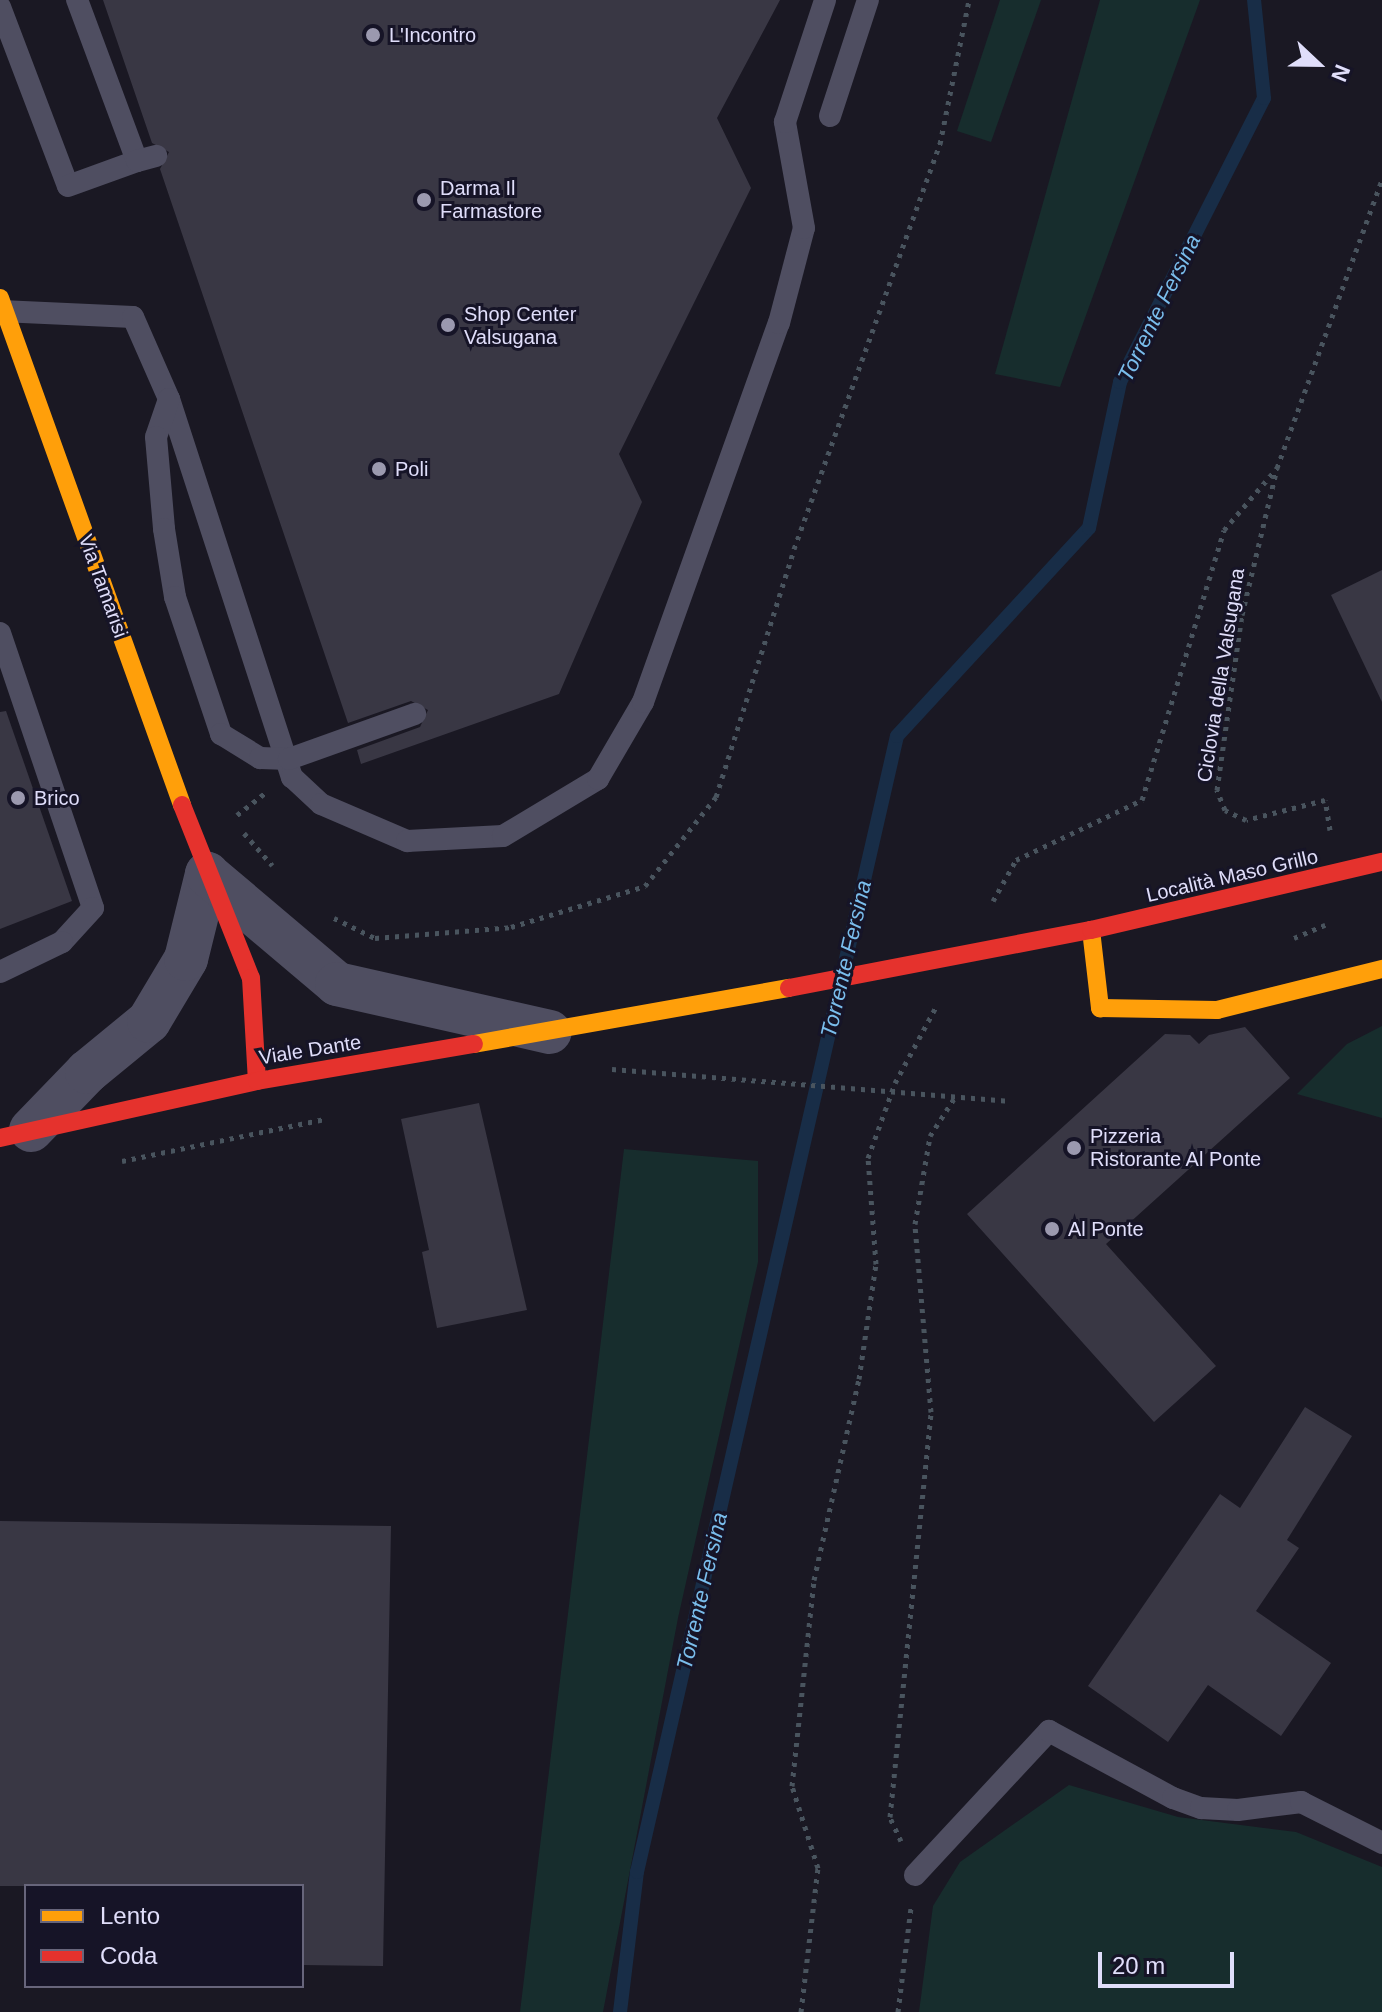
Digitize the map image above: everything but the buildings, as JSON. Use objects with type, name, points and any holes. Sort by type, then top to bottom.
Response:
[{"type":"main road","name":"Via Tamarisi","points":[[1,306],[207,874],[251,978],[257,1081]]},
{"type":"main road","name":"Località Maso Grillo","points":[[630,1018],[1091,930],[1382,862]]},
{"type":"main road","points":[[1091,930],[1100,1008],[1217,1010],[1257,996],[1382,969]]},
{"type":"main road","name":"Viale Dante","points":[[15,1134],[257,1081],[630,1018]]},
{"type":"street","points":[[15,1134],[149,1021],[186,959],[207,874],[337,984],[552,1032]]},
{"type":"lane","points":[[0,7],[68,186],[146,158],[77,0]]},
{"type":"lane","points":[[1,306],[133,317],[169,399],[292,777],[321,804],[407,841],[503,836],[598,779],[643,702],[779,323],[804,228],[785,122],[825,0]]},
{"type":"lane","points":[[830,116],[868,0]]},
{"type":"lane","points":[[169,399],[156,437],[164,529],[175,597],[221,734],[260,758],[289,759],[415,714]]},
{"type":"lane","points":[[0,633],[93,908],[62,942],[0,972]]},
{"type":"lane","points":[[915,1875],[1049,1731],[1187,1803],[1238,1810],[1301,1802],[1382,1843]]},
{"type":"path","name":"Ciclovia della Valsugana","points":[[1331,838],[1325,800],[1246,820],[1225,810],[1217,790],[1242,615],[1277,468],[1382,180]]},
{"type":"path","points":[[986,915],[1016,860],[1142,800],[1224,530],[1277,468]]},
{"type":"path","points":[[233,838],[244,833],[236,812],[273,788]]},
{"type":"path","points":[[801,2012],[818,1868],[792,1786],[814,1580],[859,1379],[876,1264],[868,1158],[895,1083],[940,999]]},
{"type":"path","points":[[604,1067],[631,1073],[1011,1101]]},
{"type":"path","points":[[898,2012],[915,1875],[890,1817],[931,1412],[915,1224],[930,1136],[956,1096]]},
{"type":"path","points":[[108,1164],[339,1116]]},
{"type":"green space","points":[[1000,0],[1041,0],[991,142],[957,131]]},
{"type":"green space","points":[[1100,0],[1200,0],[1060,387],[995,374]]},
{"type":"green space","points":[[1382,1026],[1382,1118],[1297,1094],[1347,1044]]},
{"type":"green space","points":[[624,1149],[758,1161],[758,1262],[678,1618],[603,2012],[520,2012]]},
{"type":"green space","points":[[1069,1785],[1178,1817],[1296,1832],[1382,1867],[1382,2012],[919,2012],[933,1906],[960,1862]]},
{"type":"waterway","name":"Torrente Fersina","points":[[620,2012],[637,1872],[897,736],[1089,528],[1120,382],[1264,98],[1254,0]]},
{"type":"traffic: slow","points":[[0,298],[182,805]]},
{"type":"traffic: slow","points":[[1091,930],[1100,1008],[1217,1010],[1382,969]]},
{"type":"traffic: slow","points":[[474,1044],[789,988]]},
{"type":"traffic: jam","points":[[182,805],[251,978],[257,1081]]},
{"type":"traffic: jam","points":[[789,988],[1091,930],[1382,862]]},
{"type":"traffic: jam","points":[[0,1138],[257,1081],[474,1044]]},
{"type":"place","name":"L'Incontro","points":[[373,35]]},
{"type":"place","name":"Darma Il Farmastore","points":[[424,200]]},
{"type":"place","name":"Shop Center Valsugana","points":[[448,325]]},
{"type":"place","name":"Poli","points":[[379,469]]},
{"type":"place","name":"Brico","points":[[18,798]]},
{"type":"place","name":"Pizzeria Ristorante Al Ponte","points":[[1074,1148]]},
{"type":"place","name":"Al Ponte","points":[[1052,1229]]}]
